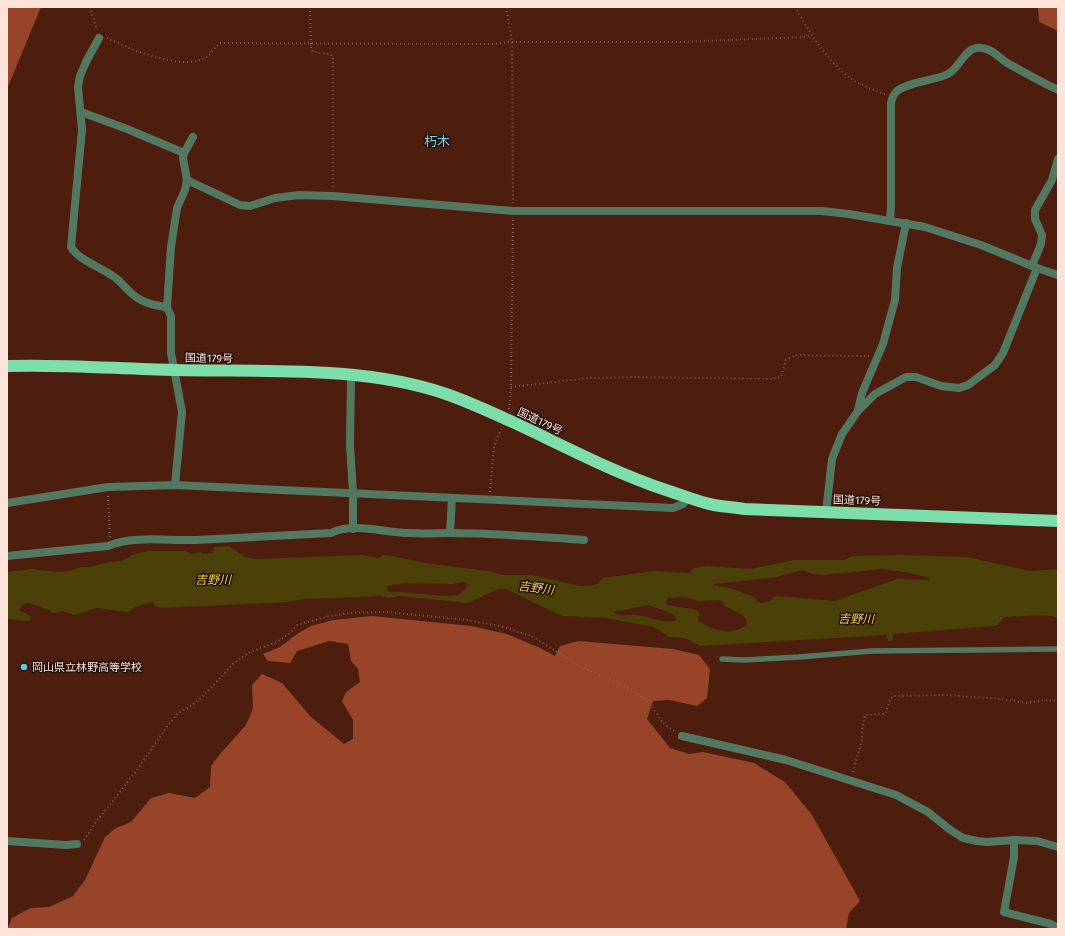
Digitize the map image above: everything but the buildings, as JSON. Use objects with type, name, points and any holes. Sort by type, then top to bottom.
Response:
[{"type":"highway","name":"国道179号","points":[[7,366],[35,365],[285,372],[351,375],[383,379],[448,395],[506,418],[617,471],[688,498],[713,505],[826,512],[1058,521]]},
{"type":"street","points":[[99,38],[93,46],[80,76],[78,87],[82,130],[71,247],[74,253],[117,279],[135,297],[143,302],[167,308]]},
{"type":"street","points":[[890,222],[890,118],[892,97],[895,92],[902,88],[946,75],[954,70],[964,54],[969,50],[979,48],[989,50],[1007,63],[1058,90]]},
{"type":"street","points":[[81,112],[127,129],[184,153]]},
{"type":"street","points":[[175,486],[182,412],[171,353],[171,316],[167,308],[171,247],[177,208],[185,190],[187,180],[183,158],[184,153],[193,137]]},
{"type":"street","points":[[826,512],[832,459],[842,434],[858,411],[875,394],[906,377],[916,377],[941,386],[959,388],[968,385],[995,365],[1003,353],[1035,267],[1041,244],[1042,235],[1035,219],[1035,210],[1052,180],[1058,159]]},
{"type":"street","points":[[187,180],[240,205],[250,206],[275,198],[299,195],[333,196],[513,211],[822,211],[925,227],[981,245],[1058,275]]},
{"type":"street","points":[[858,411],[862,393],[883,344],[895,300],[897,268],[906,224]]},
{"type":"street","points":[[351,375],[350,446],[353,493],[352,529]]},
{"type":"street","points":[[7,503],[108,487],[175,486],[673,508],[683,504],[688,498]]},
{"type":"street","points":[[450,533],[452,498]]},
{"type":"street","points":[[7,556],[108,546],[131,540],[196,540],[331,533],[337,530],[352,529],[408,533],[520,535],[584,540]]},
{"type":"street","points":[[682,736],[786,760],[896,795],[928,812],[963,838],[987,842],[1014,840],[1037,841],[1058,847]]},
{"type":"street","points":[[1014,840],[1014,857],[1004,912],[1051,924],[1058,928]]},
{"type":"street","points":[[7,841],[66,845],[77,844]]},
{"type":"lane","points":[[722,659],[744,660],[872,651],[1058,649]]},
{"type":"path","points":[[90,7],[99,38],[104,37],[137,52],[163,59],[185,62],[203,59],[220,43],[310,42],[491,44],[512,42],[679,42],[805,37],[812,35]]},
{"type":"path","points":[[310,7],[311,50],[314,52],[330,54],[333,58],[333,196]]},
{"type":"path","points":[[489,500],[494,446],[509,412],[511,387],[513,211],[512,42],[506,7]]},
{"type":"path","points":[[795,7],[812,35],[831,61],[853,80],[872,90],[892,97]]},
{"type":"path","points":[[511,387],[590,378],[641,377],[772,379],[781,377],[786,360],[796,355],[859,355],[877,357]]},
{"type":"path","points":[[108,487],[110,536],[112,544]]},
{"type":"path","points":[[77,844],[84,840],[178,713],[191,706],[202,697],[234,663],[250,652],[277,642],[290,633],[297,625],[326,617],[349,613],[387,612],[466,620],[500,626],[531,636],[585,669],[615,681],[634,691],[649,702],[663,723],[682,736]]},
{"type":"path","points":[[851,781],[862,740],[865,715],[885,714],[893,696],[946,695],[1002,699],[1027,703],[1044,700],[1058,701]]},
{"type":"shaded area","points":[[7,7],[41,7],[7,89]]},
{"type":"shaded area","points":[[1038,7],[1058,7],[1058,31],[1039,22]]},
{"type":"shaded area","points":[[372,616],[471,626],[507,634],[555,656],[560,646],[579,641],[673,649],[699,655],[710,669],[707,698],[697,706],[669,700],[653,701],[647,719],[670,748],[689,754],[703,752],[754,763],[785,782],[812,815],[860,901],[849,913],[846,929],[7,929],[12,918],[30,908],[49,907],[73,896],[85,880],[105,837],[116,828],[131,822],[151,798],[169,793],[195,798],[210,787],[211,766],[246,725],[253,708],[252,685],[262,674],[282,683],[311,717],[344,744],[353,739],[353,720],[342,701],[346,692],[360,682],[358,669],[351,661],[348,644],[329,641],[297,651],[290,663],[268,661],[263,654],[280,647],[297,634],[311,626],[333,620]]},
{"type":"water","name":"吉野川","points":[[229,546],[245,557],[257,559],[362,555],[378,558],[383,555],[425,563],[488,571],[503,575],[533,575],[579,586],[591,586],[599,583],[602,578],[654,571],[689,573],[693,568],[708,566],[750,569],[794,560],[844,560],[853,556],[902,555],[967,557],[1031,571],[1058,569],[1058,618],[1040,615],[1004,617],[998,625],[994,626],[893,634],[893,640],[888,641],[887,635],[700,646],[685,638],[669,637],[654,627],[606,618],[562,616],[506,589],[498,589],[468,603],[400,596],[389,598],[381,596],[303,599],[289,602],[161,608],[152,602],[136,607],[127,612],[97,608],[75,615],[63,611],[53,613],[52,611],[27,603],[24,604],[19,610],[30,616],[31,619],[29,621],[7,619],[7,572],[31,569],[59,572],[70,571],[81,567],[91,567],[104,563],[122,561],[132,555],[147,551],[186,551],[191,554],[201,552],[202,554],[213,553],[214,547]],"holes":[[[883,569],[930,578],[929,580],[897,579],[835,601],[777,596],[771,601],[762,603],[741,592],[727,587],[715,586],[713,584],[772,578],[803,570],[812,574],[824,575]],[[463,582],[466,583],[467,587],[460,594],[455,596],[389,592],[386,589],[388,586],[403,583],[453,584]],[[685,597],[698,601],[721,600],[726,607],[743,616],[747,621],[747,625],[729,631],[712,628],[700,622],[698,619],[698,611],[668,605],[666,603],[668,598]],[[649,605],[673,614],[677,619],[673,621],[663,621],[637,615],[619,615],[613,612]]]},
{"type":"place","name":"岡山県立林野高等学校","points":[[24,667]]},
{"type":"district","name":"朽木","points":[[437,141]]}]
